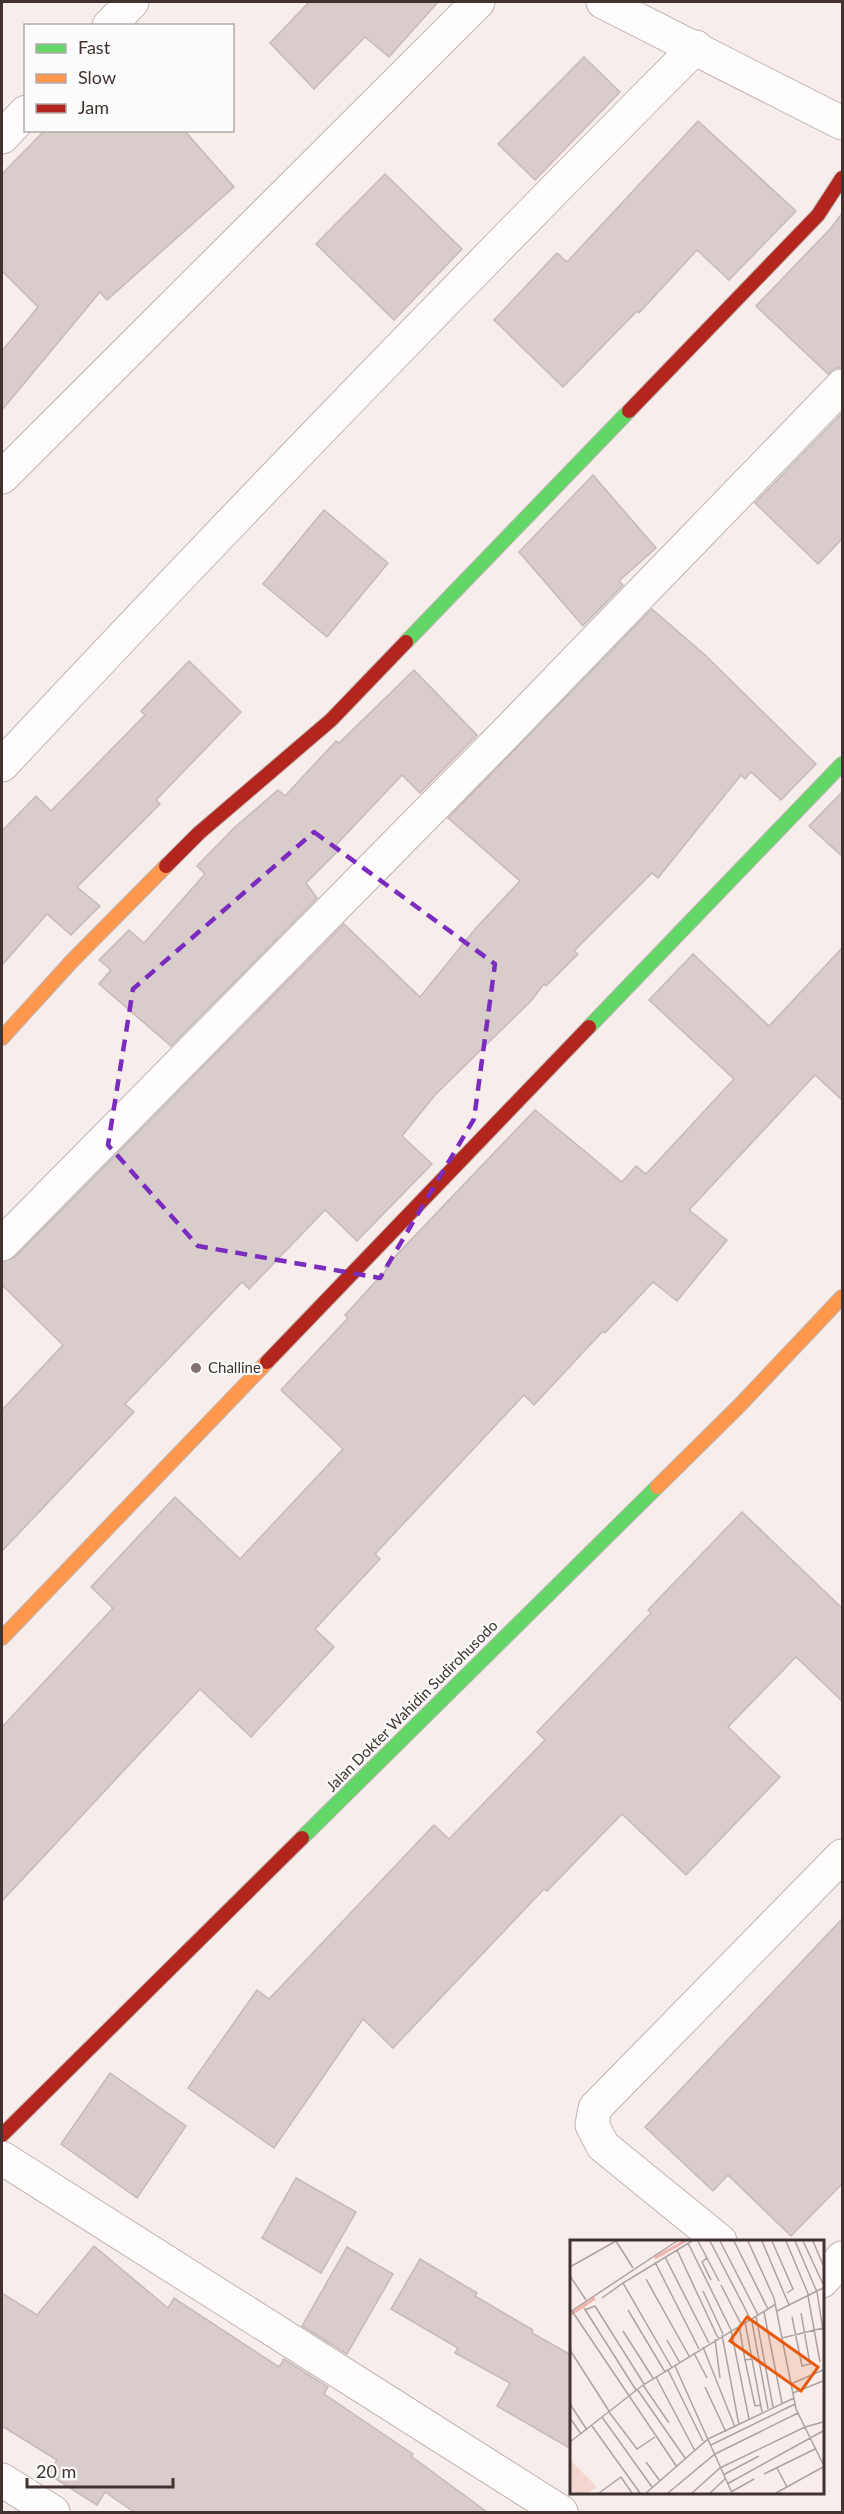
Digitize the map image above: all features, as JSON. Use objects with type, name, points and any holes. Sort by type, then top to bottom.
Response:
[{"type":"street","points":[[111,24],[132,2]]},
{"type":"street","points":[[2,477],[478,2]]},
{"type":"street","points":[[603,2],[843,123]]},
{"type":"street","points":[[2,765],[206,547],[424,320],[696,47]]},
{"type":"street","points":[[2,137],[24,114]]},
{"type":"street","points":[[2,1038],[72,961],[199,833],[339,711],[818,215],[843,178]]},
{"type":"street","points":[[2,1244],[506,733],[843,386]]},
{"type":"street","points":[[2,1638],[843,764]]},
{"type":"street","name":"Jalan Dokter Wahidin Sudirohusodo","points":[[2,2135],[730,1414],[843,1297]]},
{"type":"street","points":[[719,2240],[603,2145],[592,2126],[595,2109],[843,1856]]},
{"type":"street","points":[[2,2158],[561,2512]]},
{"type":"street","points":[[823,2280],[843,2259]]},
{"type":"street","points":[[2,2480],[53,2512]]},
{"type":"highlighted area","points":[[314,832],[495,964],[474,1119],[380,1278],[198,1246],[108,1145],[133,989]]},
{"type":"building","points":[[309,2],[438,2],[389,57],[365,37],[314,89],[270,43]]},
{"type":"building","points":[[584,57],[620,92],[535,180],[498,144]]},
{"type":"building","points":[[698,121],[796,211],[729,280],[697,250],[639,313],[637,311],[563,387],[494,320],[557,253],[567,262]]},
{"type":"building","points":[[43,132],[186,132],[234,187],[107,300],[100,292],[2,410],[2,351],[38,307],[2,271],[2,174]]},
{"type":"building","points":[[385,174],[462,249],[394,320],[316,244]]},
{"type":"building","points":[[843,212],[843,368],[836,368],[828,374],[756,306],[831,228]]},
{"type":"building","points":[[843,412],[843,538],[818,564],[755,503]]},
{"type":"building","points":[[593,475],[656,548],[619,581],[623,585],[583,626],[519,552]]},
{"type":"building","points":[[324,510],[388,563],[327,637],[263,584]]},
{"type":"building","points":[[652,609],[705,655],[816,764],[781,800],[751,772],[745,779],[741,775],[658,878],[652,873],[574,951],[578,954],[546,986],[544,984],[531,1001],[435,1095],[402,1136],[432,1164],[357,1241],[325,1210],[249,1289],[242,1282],[125,1404],[134,1412],[2,1551],[2,1410],[63,1345],[2,1285],[2,1262],[15,1257],[344,924],[420,997],[476,928],[520,881],[448,818]]},
{"type":"building","points":[[189,661],[241,712],[156,800],[160,804],[77,887],[100,906],[71,935],[47,914],[2,965],[2,831],[36,796],[51,811],[145,715],[141,711]]},
{"type":"building","points":[[414,670],[477,735],[420,793],[402,775],[336,845],[340,849],[306,883],[317,898],[171,1046],[99,984],[111,970],[99,960],[129,930],[144,943],[205,874],[197,866],[235,827],[278,790],[285,796],[336,741],[339,743]]},
{"type":"building","points":[[843,791],[843,857],[809,826]]},
{"type":"building","points":[[843,947],[843,1101],[815,1075],[689,1210],[727,1240],[677,1301],[653,1282],[605,1333],[603,1331],[534,1405],[524,1395],[375,1554],[380,1559],[315,1629],[334,1647],[251,1737],[200,1689],[2,1901],[2,1727],[113,1608],[91,1587],[175,1497],[240,1559],[343,1449],[281,1390],[348,1318],[345,1315],[387,1269],[385,1267],[535,1110],[622,1182],[636,1166],[646,1174],[734,1079],[649,1000],[693,954],[769,1026]]},
{"type":"building","points":[[742,1512],[843,1609],[843,1702],[796,1657],[728,1727],[780,1777],[686,1875],[622,1814],[547,1891],[544,1889],[393,2048],[363,2019],[274,2148],[188,2088],[257,1990],[269,1999],[434,1825],[449,1839],[545,1740],[537,1732],[651,1613],[648,1610]]},
{"type":"building","points":[[843,1918],[843,2183],[791,2236],[728,2175],[713,2191],[645,2127]]},
{"type":"building","points":[[110,2073],[186,2126],[137,2198],[61,2144]]},
{"type":"building","points":[[296,2178],[356,2212],[321,2273],[262,2238]]},
{"type":"building","points":[[94,2246],[168,2308],[174,2298],[279,2367],[284,2359],[328,2387],[324,2394],[413,2454],[411,2456],[487,2512],[134,2512],[105,2492],[97,2505],[48,2474],[57,2460],[2,2426],[2,2293],[37,2315]]},
{"type":"building","points":[[347,2247],[393,2274],[347,2354],[302,2326]]},
{"type":"building","points":[[420,2259],[477,2293],[475,2296],[533,2330],[532,2333],[570,2354],[570,2448],[497,2406],[510,2383],[455,2353],[458,2348],[391,2309]]},
{"type":"traffic: fast","points":[[406,642],[629,411]]},
{"type":"traffic: fast","points":[[589,1027],[842,764]]},
{"type":"traffic: fast","points":[[302,1838],[657,1487]]},
{"type":"traffic: slow","points":[[2,1038],[72,961],[166,866]]},
{"type":"traffic: slow","points":[[657,1487],[739,1406],[842,1297]]},
{"type":"traffic: slow","points":[[2,1638],[267,1362]]},
{"type":"traffic: jam","points":[[629,411],[818,215],[842,178]]},
{"type":"traffic: jam","points":[[166,866],[199,833],[331,720],[406,642]]},
{"type":"traffic: jam","points":[[267,1362],[589,1027]]},
{"type":"traffic: jam","points":[[2,2135],[302,1838]]},
{"type":"place","name":"Challine","points":[[196,1368]]}]
